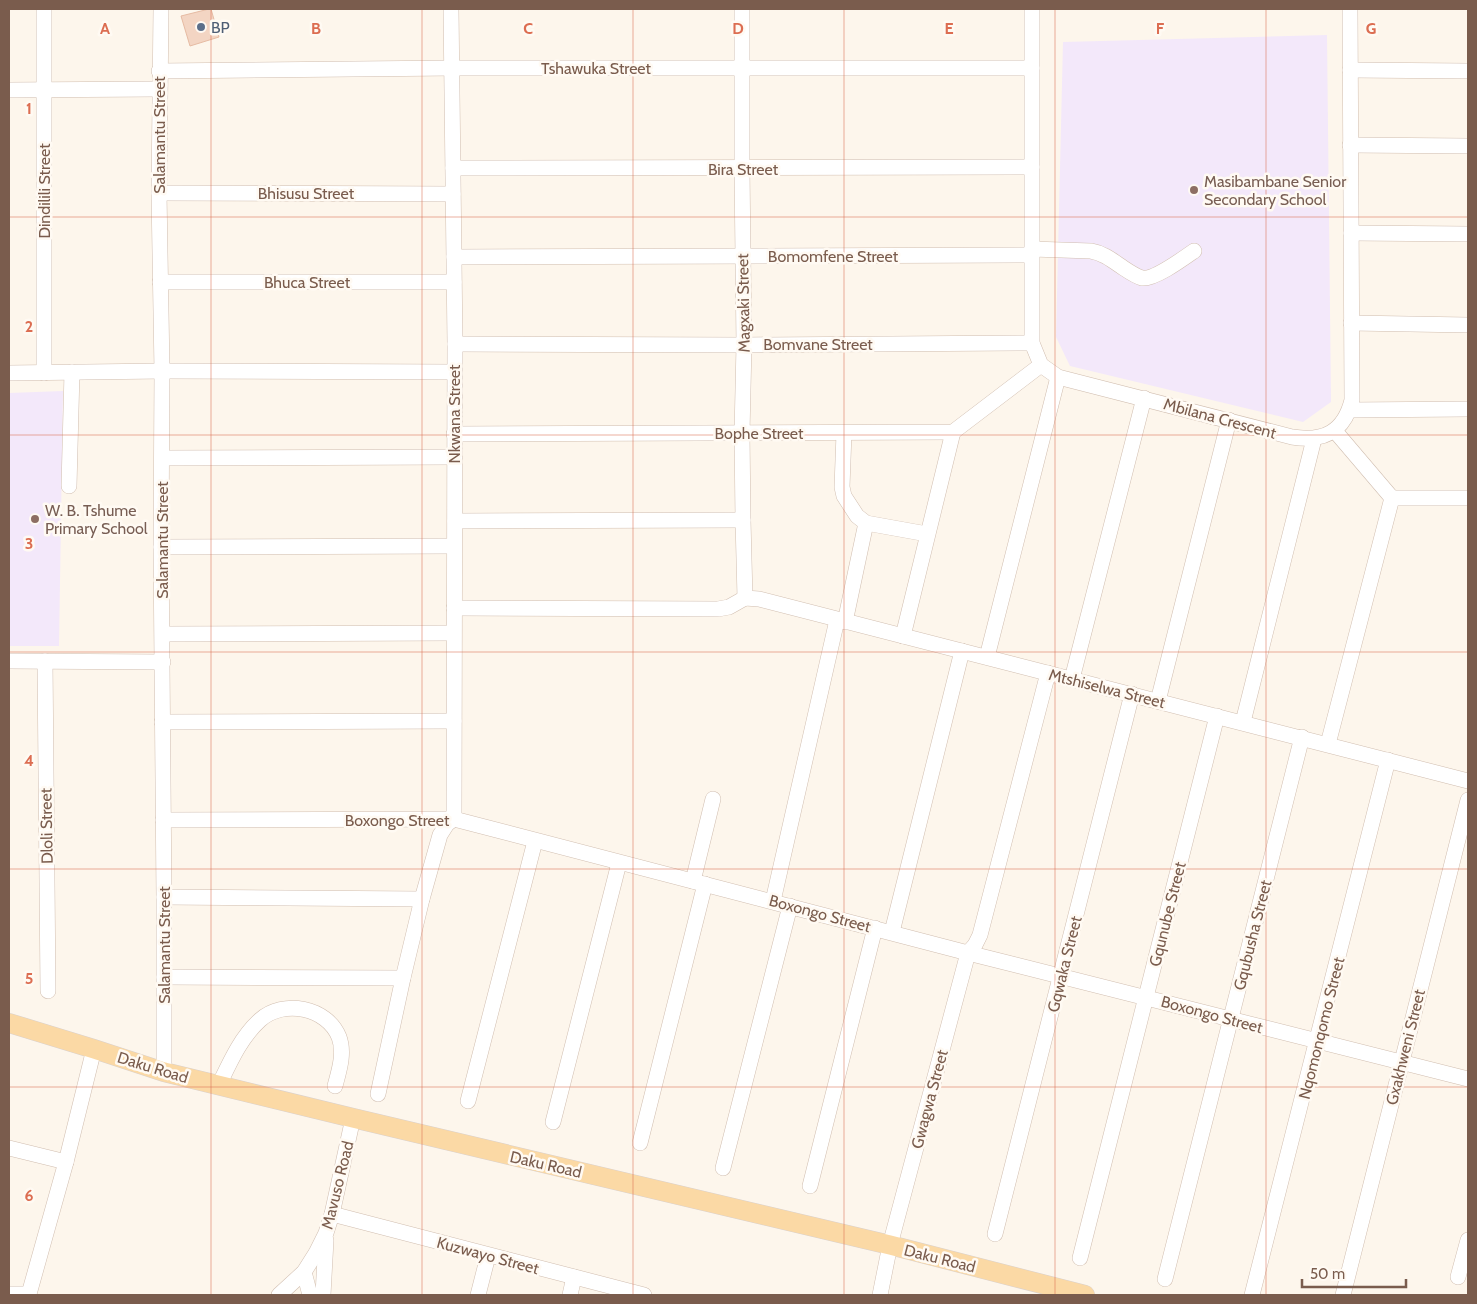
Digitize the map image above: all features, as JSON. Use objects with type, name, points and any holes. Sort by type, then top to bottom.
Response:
[{"type":"main road","name":"Daku Road","points":[[9,1023],[164,1072],[890,1245],[1085,1295]]},
{"type":"street","name":"Dindilili Street","points":[[44,9],[44,372]]},
{"type":"street","name":"Salamantu Street","points":[[161,9],[159,193],[162,371],[161,547],[164,1072]]},
{"type":"street","name":"Nkwana Street","points":[[452,9],[455,344],[454,819]]},
{"type":"street","name":"Magxaki Street","points":[[742,9],[744,345],[742,433],[746,598]]},
{"type":"street","points":[[903,636],[953,432],[1041,365],[1032,343],[1032,9]]},
{"type":"street","points":[[1350,9],[1350,233],[1353,390],[1350,410],[1468,410]]},
{"type":"street","name":"Tshawuka Street","points":[[159,71],[453,68],[1032,68]]},
{"type":"street","points":[[1350,70],[1468,71]]},
{"type":"street","points":[[9,90],[159,89]]},
{"type":"street","points":[[1350,146],[1468,146]]},
{"type":"street","name":"Bira Street","points":[[453,168],[1032,168]]},
{"type":"street","name":"Bhisusu Street","points":[[159,193],[454,194]]},
{"type":"street","points":[[1350,233],[1468,234]]},
{"type":"street","name":"Bomomfene Street","points":[[454,257],[743,256],[1091,251],[1099,253],[1142,278],[1147,278],[1169,268],[1194,251]]},
{"type":"street","name":"Bhuca Street","points":[[160,282],[454,282]]},
{"type":"street","points":[[1351,322],[1468,325]]},
{"type":"street","name":"Bomvane Street","points":[[455,344],[744,345],[1032,343]]},
{"type":"street","name":"Mbilana Crescent","points":[[1041,365],[1058,377],[1292,437],[1314,439],[1322,437],[1335,430],[1350,410]]},
{"type":"street","points":[[9,373],[162,371],[454,372]]},
{"type":"street","points":[[69,486],[72,372]]},
{"type":"street","points":[[987,657],[1058,377]]},
{"type":"street","points":[[1072,679],[1144,398]]},
{"type":"street","points":[[1158,701],[1229,420]]},
{"type":"street","points":[[1335,430],[1392,498]]},
{"type":"street","name":"Bophe Street","points":[[454,434],[953,432]]},
{"type":"street","points":[[844,433],[842,487],[844,496],[857,516],[866,523],[928,534]]},
{"type":"street","points":[[1242,722],[1314,439]]},
{"type":"street","points":[[162,458],[454,458]]},
{"type":"street","points":[[1392,498],[1468,498]]},
{"type":"street","points":[[1328,744],[1392,498]]},
{"type":"street","points":[[455,521],[743,520]]},
{"type":"street","points":[[774,901],[866,523]]},
{"type":"street","points":[[161,547],[454,546]]},
{"type":"street","points":[[454,608],[718,609],[729,607],[746,598]]},
{"type":"street","name":"Mtshiselwa Street","points":[[746,598],[759,599],[1468,780]]},
{"type":"street","points":[[162,634],[454,633]]},
{"type":"street","points":[[892,932],[962,651]]},
{"type":"street","points":[[9,661],[163,662]]},
{"type":"street","name":"Dloli Street","points":[[44,661],[48,991]]},
{"type":"street","name":"Gwagwa Street","points":[[880,1295],[890,1245],[968,953],[980,935],[1048,673]]},
{"type":"street","name":"Gqwaka Street","points":[[995,1234],[1132,694]]},
{"type":"street","name":"Gqunube Street","points":[[1080,1258],[1217,716]]},
{"type":"street","points":[[162,722],[454,721]]},
{"type":"street","name":"Gqubusha Street","points":[[1165,1279],[1302,737]]},
{"type":"street","name":"Nqomonqomo Street","points":[[1252,1295],[1388,760]]},
{"type":"street","points":[[640,1143],[699,883],[713,799]]},
{"type":"street","name":"Gxakhweni Street","points":[[1344,1295],[1468,800]]},
{"type":"street","points":[[378,1094],[422,899],[440,835],[447,824],[454,819]]},
{"type":"street","name":"Boxongo Street","points":[[163,820],[454,819],[968,953],[1468,1080]]},
{"type":"street","points":[[468,1101],[535,841]]},
{"type":"street","points":[[553,1122],[619,863]]},
{"type":"street","points":[[164,898],[422,899]]},
{"type":"street","points":[[723,1168],[790,906]]},
{"type":"street","points":[[810,1186],[875,928]]},
{"type":"street","points":[[164,977],[403,978]]},
{"type":"street","points":[[219,1085],[245,1036],[261,1019],[277,1010],[297,1008],[314,1012],[329,1023],[339,1037],[341,1060],[335,1086]]},
{"type":"street","points":[[9,1294],[29,1295],[66,1162],[94,1049]]},
{"type":"street","name":"Mavuso Road","points":[[279,1295],[304,1272],[314,1258],[326,1233],[353,1118]]},
{"type":"street","points":[[9,1148],[66,1162]]},
{"type":"street","name":"Kuzwayo Street","points":[[332,1214],[644,1295]]},
{"type":"street","points":[[323,1295],[326,1233]]},
{"type":"street","points":[[1458,1278],[1468,1240]]},
{"type":"street","points":[[478,1295],[488,1256]]},
{"type":"street","points":[[304,1272],[310,1295]]},
{"type":"street","points":[[570,1295],[574,1277]]},
{"type":"shaded area","name":"Masibambane Senior Secondary School","points":[[1327,35],[1331,402],[1303,422],[1070,366],[1056,337],[1063,42]]},
{"type":"shaded area","name":"W. B. Tshume Primary School","points":[[63,391],[59,646],[9,646],[9,393]]},
{"type":"building","points":[[211,9],[219,37],[190,46],[181,16]]},
{"type":"place","name":"BP","points":[[201,27]]},
{"type":"place","name":"Masibambane Senior Secondary School","points":[[1194,190]]},
{"type":"place","name":"W. B. Tshume Primary School","points":[[35,519]]}]
